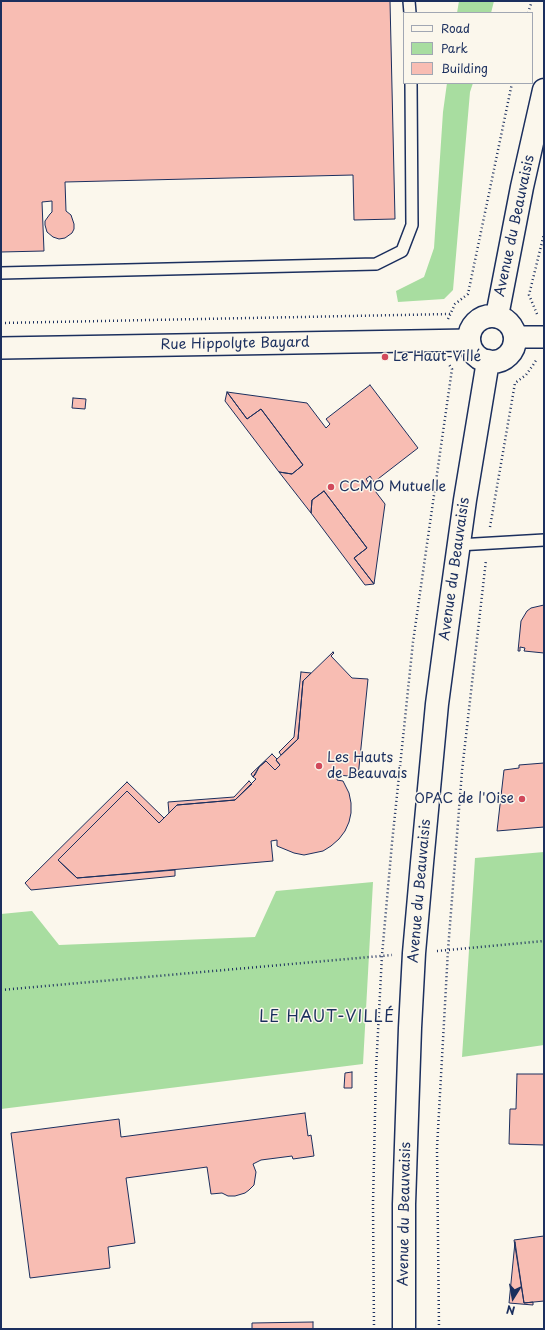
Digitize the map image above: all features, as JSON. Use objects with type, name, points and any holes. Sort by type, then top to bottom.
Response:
[{"type":"street","name":"Avenue du Beauvaisis","points":[[497,316],[522,187],[544,90]]},
{"type":"street","points":[[487,316],[497,316],[509,323],[514,331],[515,337],[514,347],[506,357],[497,361],[481,359],[472,349],[469,340],[472,327],[478,320],[487,316]]},
{"type":"street","points":[[515,337],[541,337]]},
{"type":"street","name":"Rue Hippolyte Bayard","points":[[1,348],[469,340]]},
{"type":"street","name":"Avenue du Beauvaisis","points":[[404,1329],[403,1260],[410,1028],[414,953],[437,704],[458,545],[488,361]]},
{"type":"lane","points":[[410,1],[410,12]]},
{"type":"lane","points":[[1,273],[376,264],[402,251],[412,225],[411,84]]},
{"type":"lane","points":[[458,545],[544,540]]},
{"type":"path","points":[[528,12],[532,1]]},
{"type":"path","points":[[438,1329],[437,1148],[448,950],[462,771],[487,544],[515,383],[526,375],[539,353],[541,337],[537,315],[528,295],[544,234]]},
{"type":"path","points":[[1,323],[450,314]]},
{"type":"path","points":[[1,990],[544,941]]},
{"type":"green space","points":[[459,1],[494,1],[491,12],[457,12]]},
{"type":"green space","points":[[447,84],[473,84],[470,92],[453,290],[444,299],[398,302],[396,291],[424,277],[434,248],[443,112]]},
{"type":"green space","points":[[544,852],[544,1045],[462,1057],[475,858]]},
{"type":"green space","points":[[373,882],[363,1064],[1,1109],[1,914],[32,911],[59,945],[255,937],[276,891]]},
{"type":"building","points":[[1,1],[390,1],[395,219],[354,220],[353,175],[65,182],[66,211],[71,215],[74,224],[72,233],[65,238],[59,239],[53,237],[47,232],[45,221],[52,212],[52,201],[42,202],[44,251],[1,252]]},
{"type":"building","name":"CCMO Mutuelle","points":[[370,385],[418,448],[374,482],[370,476],[366,479],[385,504],[374,584],[354,558],[367,548],[324,491],[312,500],[311,513],[279,472],[292,474],[303,465],[261,409],[247,419],[227,392],[307,403],[326,428],[330,424],[326,419]]},
{"type":"building","points":[[227,392],[247,419],[261,409],[303,465],[292,474],[279,472],[225,401]]},
{"type":"building","points":[[73,398],[86,399],[85,409],[72,408]]},
{"type":"building","points":[[324,491],[367,548],[354,558],[374,584],[365,585],[311,513],[312,500]]},
{"type":"building","points":[[544,605],[544,653],[524,651],[525,648],[520,647],[520,651],[518,651],[521,621],[527,611],[531,608]]},
{"type":"building","name":"Les Hauts de Beauvais","points":[[333,652],[334,653],[331,656],[352,678],[368,679],[358,777],[338,775],[337,780],[343,781],[349,793],[351,813],[345,831],[331,846],[323,851],[304,855],[294,853],[277,846],[277,840],[271,841],[273,861],[77,878],[58,860],[127,791],[159,823],[177,805],[235,800],[256,779],[253,777],[259,767],[266,761],[275,770],[280,765],[276,760],[298,739],[303,681]]},
{"type":"building","points":[[301,672],[311,673],[303,681],[298,739],[281,755],[279,752],[294,737]]},
{"type":"building","points":[[272,754],[280,765],[275,770],[266,761],[259,767],[253,777],[251,774]]},
{"type":"building","name":"OPAC de l'Oise","points":[[544,763],[544,827],[497,831],[504,770],[519,768],[519,765]]},
{"type":"building","points":[[249,781],[252,784],[235,800],[177,805],[169,813],[168,802],[234,797]]},
{"type":"building","points":[[127,782],[164,818],[159,823],[127,791],[58,860],[77,878],[175,870],[175,876],[31,890],[25,883]]},
{"type":"building","points":[[352,1072],[352,1088],[344,1088],[345,1073]]},
{"type":"building","points":[[517,1074],[544,1074],[544,1145],[509,1144],[510,1109],[516,1109]]},
{"type":"building","points":[[305,1113],[308,1136],[311,1135],[314,1156],[293,1159],[292,1156],[261,1160],[253,1164],[256,1172],[254,1185],[245,1193],[235,1196],[228,1196],[222,1193],[211,1194],[207,1167],[126,1178],[135,1243],[108,1247],[110,1268],[30,1278],[11,1133],[119,1119],[121,1137]]},
{"type":"building","points":[[544,1236],[544,1301],[524,1303],[514,1240]]},
{"type":"building","points":[[515,1242],[524,1303],[533,1302],[533,1305],[509,1303]]},
{"type":"building","points":[[313,1322],[313,1329],[252,1329],[252,1323]]},
{"type":"place","name":"Le Haut-Villé","points":[[385,357]]},
{"type":"place","name":"CCMO Mutuelle","points":[[331,487]]},
{"type":"place","name":"Les Hauts de Beauvais","points":[[319,766]]},
{"type":"place","name":"OPAC de l'Oise","points":[[522,799]]},
{"type":"district","name":"LE HAUT-VILLÉ","points":[[327,1018]]}]
